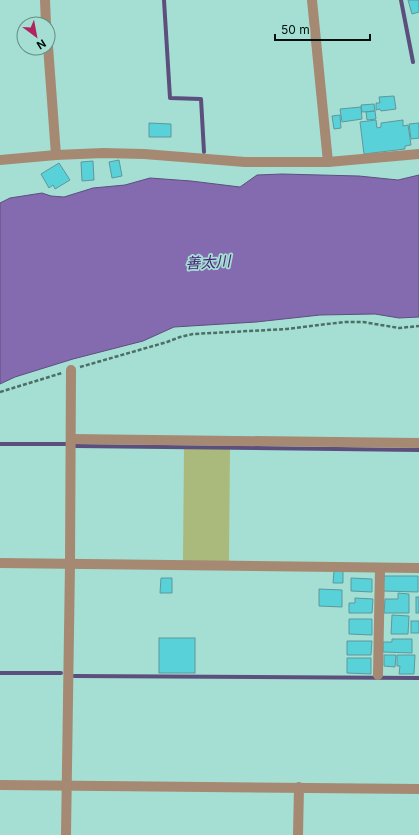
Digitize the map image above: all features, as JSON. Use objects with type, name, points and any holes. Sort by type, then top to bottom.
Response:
[{"type":"street","points":[[45,0],[46,16]]},
{"type":"street","points":[[312,0],[328,162]]},
{"type":"street","points":[[49,56],[56,155]]},
{"type":"street","points":[[0,160],[103,153],[144,154],[245,162],[328,162],[419,154]]},
{"type":"street","points":[[66,835],[71,370]]},
{"type":"street","points":[[71,439],[419,444]]},
{"type":"street","points":[[0,563],[419,568]]},
{"type":"street","points":[[378,675],[380,568]]},
{"type":"street","points":[[0,785],[66,787],[299,787],[419,789]]},
{"type":"street","points":[[298,835],[299,787]]},
{"type":"path","points":[[0,392],[168,342],[180,336],[363,322],[399,328],[419,326]]},
{"type":"green space","points":[[184,447],[230,448],[229,562],[183,561]]},
{"type":"water","name":"善太川","points":[[282,174],[359,176],[398,180],[419,175],[419,317],[399,318],[375,314],[320,315],[256,322],[174,327],[143,341],[73,359],[15,377],[0,384],[0,203],[10,198],[42,193],[51,196],[64,197],[93,188],[125,185],[150,178],[240,187],[257,175]]},
{"type":"building","points":[[408,0],[419,0],[419,12],[412,14]]},
{"type":"building","points":[[394,96],[396,109],[381,111],[380,109],[376,110],[376,103],[380,103],[379,97]]},
{"type":"building","points":[[374,104],[375,111],[362,112],[361,105]]},
{"type":"building","points":[[361,107],[362,119],[342,122],[340,109]]},
{"type":"building","points":[[375,111],[376,119],[367,120],[366,112]]},
{"type":"building","points":[[340,115],[341,128],[334,129],[332,116]]},
{"type":"building","points":[[376,120],[377,128],[381,127],[381,123],[403,120],[403,126],[408,125],[411,145],[405,146],[405,149],[364,154],[360,122]]},
{"type":"building","points":[[149,123],[171,124],[171,137],[149,137]]},
{"type":"building","points":[[419,123],[419,138],[411,139],[409,124]]},
{"type":"building","points":[[119,160],[122,176],[112,178],[109,162]]},
{"type":"building","points":[[93,161],[94,180],[82,181],[81,162]]},
{"type":"building","points":[[59,163],[70,180],[55,189],[53,185],[49,188],[41,174]]},
{"type":"building","points":[[334,571],[343,571],[343,583],[333,583]]},
{"type":"building","points":[[384,576],[418,576],[418,592],[383,591]]},
{"type":"building","points":[[161,578],[172,578],[172,593],[160,593]]},
{"type":"building","points":[[351,578],[372,579],[372,592],[351,591]]},
{"type":"building","points":[[319,589],[342,590],[342,607],[319,606]]},
{"type":"building","points":[[398,593],[409,594],[409,613],[384,613],[385,599],[398,599]]},
{"type":"building","points":[[416,597],[419,597],[419,613],[416,613]]},
{"type":"building","points":[[355,598],[373,599],[372,613],[349,613],[349,603],[355,603]]},
{"type":"building","points":[[392,615],[409,616],[408,634],[391,634]]},
{"type":"building","points":[[349,619],[372,619],[372,635],[349,634]]},
{"type":"building","points":[[411,621],[419,621],[419,633],[411,633]]},
{"type":"building","points":[[159,638],[195,638],[195,673],[159,673]]},
{"type":"building","points":[[392,639],[412,639],[412,653],[383,652],[383,642],[392,642]]},
{"type":"building","points":[[347,641],[372,641],[371,655],[347,655]]},
{"type":"building","points":[[384,655],[396,655],[395,667],[384,666]]},
{"type":"building","points":[[397,655],[415,655],[414,674],[399,674],[400,666],[397,666]]},
{"type":"building","points":[[347,658],[371,658],[371,674],[347,673]]},
{"type":"waterway","points":[[164,0],[170,98],[201,99],[204,152]]},
{"type":"waterway","points":[[401,0],[413,62]]},
{"type":"waterway","points":[[0,444],[66,444]]},
{"type":"waterway","points":[[75,446],[419,450]]},
{"type":"waterway","points":[[0,673],[61,673]]},
{"type":"waterway","points":[[74,676],[419,678]]}]
